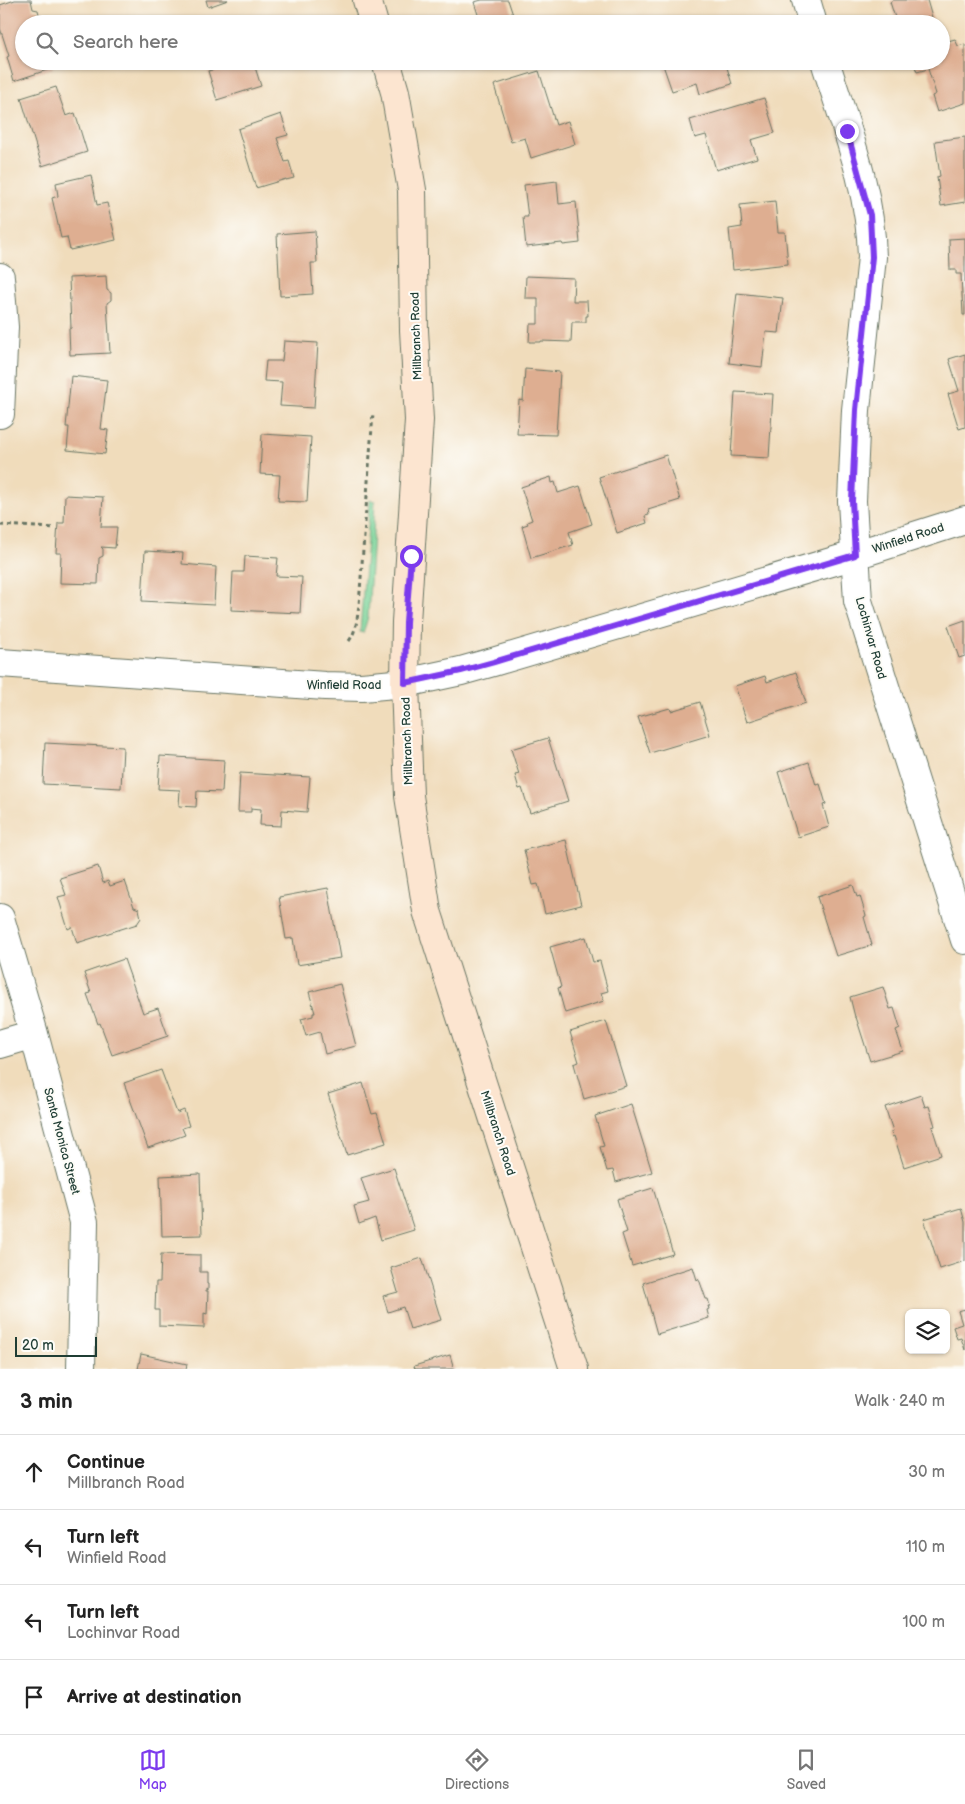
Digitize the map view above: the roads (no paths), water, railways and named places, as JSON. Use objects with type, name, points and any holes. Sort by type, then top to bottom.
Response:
[{"type":"main road","points":[[366,0],[371,15]]},
{"type":"main road","name":"Millbranch Road","points":[[389,70],[395,92],[412,190],[414,330],[419,420],[406,622],[405,683],[410,796],[427,911],[574,1369]]},
{"type":"street","points":[[806,0],[810,15]]},
{"type":"street","name":"Lochinvar Road","points":[[828,70],[870,215],[872,237],[872,257],[855,419],[852,501],[858,601],[965,940]]},
{"type":"street","points":[[0,277],[4,327],[0,414]]},
{"type":"street","name":"Winfield Road","points":[[0,663],[325,686],[405,683],[494,662],[855,555],[965,520]]},
{"type":"street","name":"Santa Monica Street","points":[[0,918],[34,1034],[84,1222],[81,1369]]},
{"type":"street","points":[[0,1044],[34,1034]]}]
